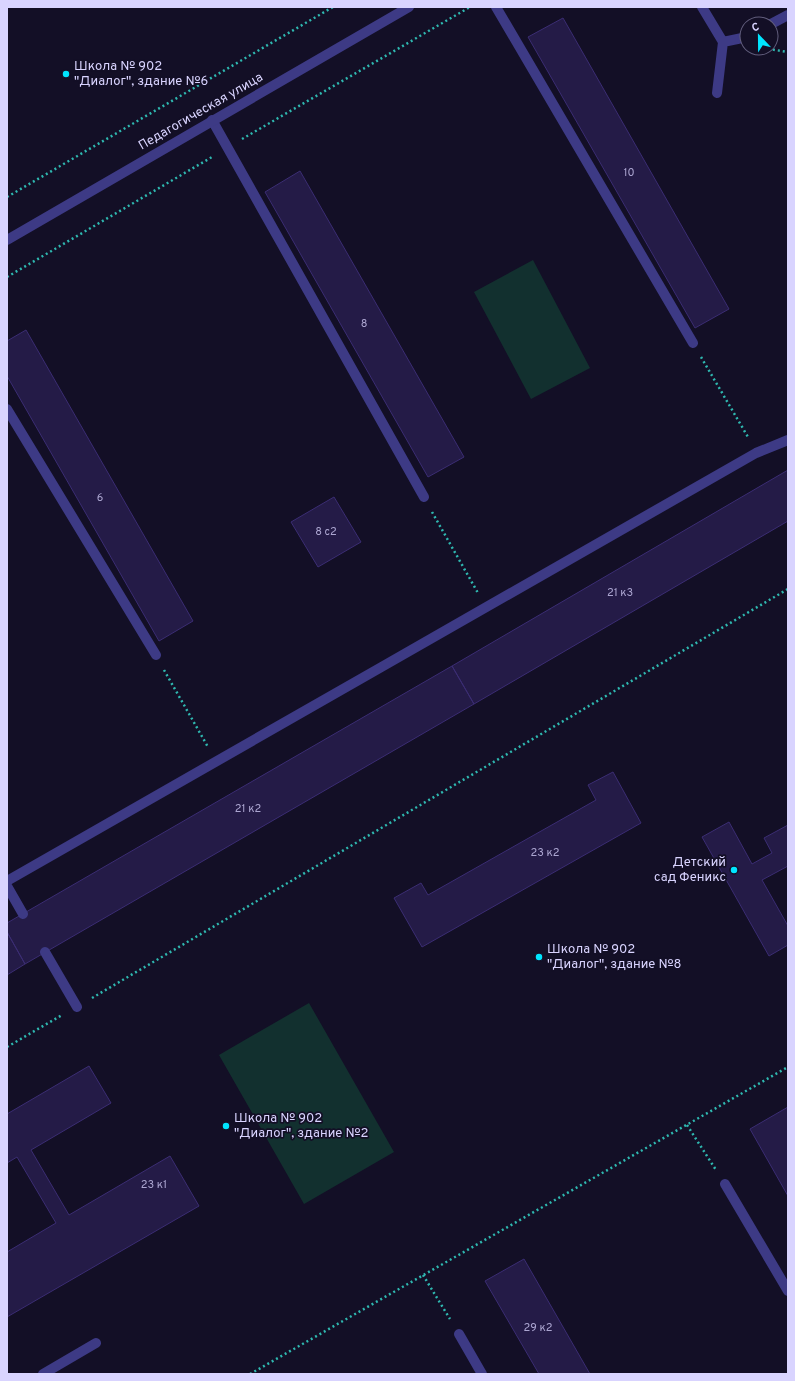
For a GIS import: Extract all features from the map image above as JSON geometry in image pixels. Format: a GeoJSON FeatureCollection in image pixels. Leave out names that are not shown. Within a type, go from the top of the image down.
{"type":"FeatureCollection","features":[{"type":"Feature","properties":{"kind":"street","name":"Педагогическая улица"},"geometry":{"type":"LineString","coordinates":[[7,240],[409,7]]}},
{"type":"Feature","properties":{"kind":"street"},"geometry":{"type":"LineString","coordinates":[[496,7],[693,342]]}},
{"type":"Feature","properties":{"kind":"street"},"geometry":{"type":"LineString","coordinates":[[702,7],[723,42],[717,93]]}},
{"type":"Feature","properties":{"kind":"street"},"geometry":{"type":"LineString","coordinates":[[779,20],[788,15]]}},
{"type":"Feature","properties":{"kind":"street"},"geometry":{"type":"LineString","coordinates":[[723,42],[739,39]]}},
{"type":"Feature","properties":{"kind":"street"},"geometry":{"type":"LineString","coordinates":[[212,120],[424,497]]}},
{"type":"Feature","properties":{"kind":"street"},"geometry":{"type":"LineString","coordinates":[[7,409],[156,655]]}},
{"type":"Feature","properties":{"kind":"street"},"geometry":{"type":"LineString","coordinates":[[7,881],[216,763],[485,606],[756,453],[788,440]]}},
{"type":"Feature","properties":{"kind":"street"},"geometry":{"type":"LineString","coordinates":[[7,886],[23,914]]}},
{"type":"Feature","properties":{"kind":"street"},"geometry":{"type":"LineString","coordinates":[[45,952],[77,1007]]}},
{"type":"Feature","properties":{"kind":"street"},"geometry":{"type":"LineString","coordinates":[[726,1184],[788,1292]]}},
{"type":"Feature","properties":{"kind":"street"},"geometry":{"type":"LineString","coordinates":[[459,1334],[482,1374]]}},
{"type":"Feature","properties":{"kind":"street"},"geometry":{"type":"LineString","coordinates":[[44,1374],[96,1343]]}},
{"type":"Feature","properties":{"kind":"path"},"geometry":{"type":"LineString","coordinates":[[7,197],[333,7]]}},
{"type":"Feature","properties":{"kind":"path"},"geometry":{"type":"LineString","coordinates":[[693,342],[756,453]]}},
{"type":"Feature","properties":{"kind":"path"},"geometry":{"type":"LineString","coordinates":[[424,497],[485,606]]}},
{"type":"Feature","properties":{"kind":"path"},"geometry":{"type":"LineString","coordinates":[[7,1047],[788,589]]}},
{"type":"Feature","properties":{"kind":"path"},"geometry":{"type":"LineString","coordinates":[[156,655],[216,763]]}},
{"type":"Feature","properties":{"kind":"path"},"geometry":{"type":"LineString","coordinates":[[250,1374],[788,1067]]}},
{"type":"Feature","properties":{"kind":"path"},"geometry":{"type":"LineString","coordinates":[[687,1125],[726,1184]]}},
{"type":"Feature","properties":{"kind":"path"},"geometry":{"type":"LineString","coordinates":[[423,1275],[459,1334]]}},
{"type":"Feature","properties":{"kind":"green space"},"geometry":{"type":"Polygon","coordinates":[[[533,260],[590,368],[531,399],[474,292],[533,260]]]}},
{"type":"Feature","properties":{"kind":"green space"},"geometry":{"type":"Polygon","coordinates":[[[309,1003],[394,1152],[304,1204],[219,1055],[309,1003]]]}},
{"type":"Feature","properties":{"kind":"building"},"geometry":{"type":"Polygon","coordinates":[[[563,18],[729,309],[695,328],[528,37],[563,18]]]}},
{"type":"Feature","properties":{"kind":"building"},"geometry":{"type":"Polygon","coordinates":[[[300,171],[464,457],[428,477],[265,192],[300,171]]]}},
{"type":"Feature","properties":{"kind":"building"},"geometry":{"type":"Polygon","coordinates":[[[26,330],[193,621],[159,641],[7,376],[7,341],[26,330]]]}},
{"type":"Feature","properties":{"kind":"building"},"geometry":{"type":"Polygon","coordinates":[[[788,470],[788,521],[474,704],[452,666],[788,470]]]}},
{"type":"Feature","properties":{"kind":"building"},"geometry":{"type":"Polygon","coordinates":[[[334,497],[361,542],[318,567],[291,522],[334,497]]]}},
{"type":"Feature","properties":{"kind":"building"},"geometry":{"type":"Polygon","coordinates":[[[452,666],[474,704],[25,964],[7,932],[7,923],[452,666]]]}},
{"type":"Feature","properties":{"kind":"building"},"geometry":{"type":"Polygon","coordinates":[[[613,772],[641,823],[422,947],[394,898],[421,883],[428,895],[596,800],[588,785],[613,772]]]}},
{"type":"Feature","properties":{"kind":"building"},"geometry":{"type":"Polygon","coordinates":[[[729,822],[752,864],[772,853],[764,838],[788,825],[788,866],[762,880],[788,926],[788,945],[769,956],[702,837],[729,822]]]}},
{"type":"Feature","properties":{"kind":"building"},"geometry":{"type":"Polygon","coordinates":[[[7,932],[25,964],[7,975],[7,932]]]}},
{"type":"Feature","properties":{"kind":"building"},"geometry":{"type":"Polygon","coordinates":[[[89,1066],[111,1103],[31,1150],[69,1215],[170,1156],[199,1206],[7,1317],[7,1252],[56,1223],[17,1157],[7,1163],[7,1114],[89,1066]]]}},
{"type":"Feature","properties":{"kind":"building"},"geometry":{"type":"Polygon","coordinates":[[[788,1107],[788,1196],[750,1129],[788,1107]]]}},
{"type":"Feature","properties":{"kind":"building"},"geometry":{"type":"Polygon","coordinates":[[[524,1259],[590,1374],[539,1374],[485,1281],[524,1259]]]}},
{"type":"Feature","properties":{"kind":"place","name":"Школа № 902 \"Диалог\", здание №6"},"geometry":{"type":"Point","coordinates":[66,74]}},
{"type":"Feature","properties":{"kind":"place","name":"Детский сад Феникс"},"geometry":{"type":"Point","coordinates":[734,870]}},
{"type":"Feature","properties":{"kind":"place","name":"Школа № 902 \"Диалог\", здание №8"},"geometry":{"type":"Point","coordinates":[539,957]}},
{"type":"Feature","properties":{"kind":"place","name":"Школа № 902 \"Диалог\", здание №2"},"geometry":{"type":"Point","coordinates":[226,1126]}}]}
